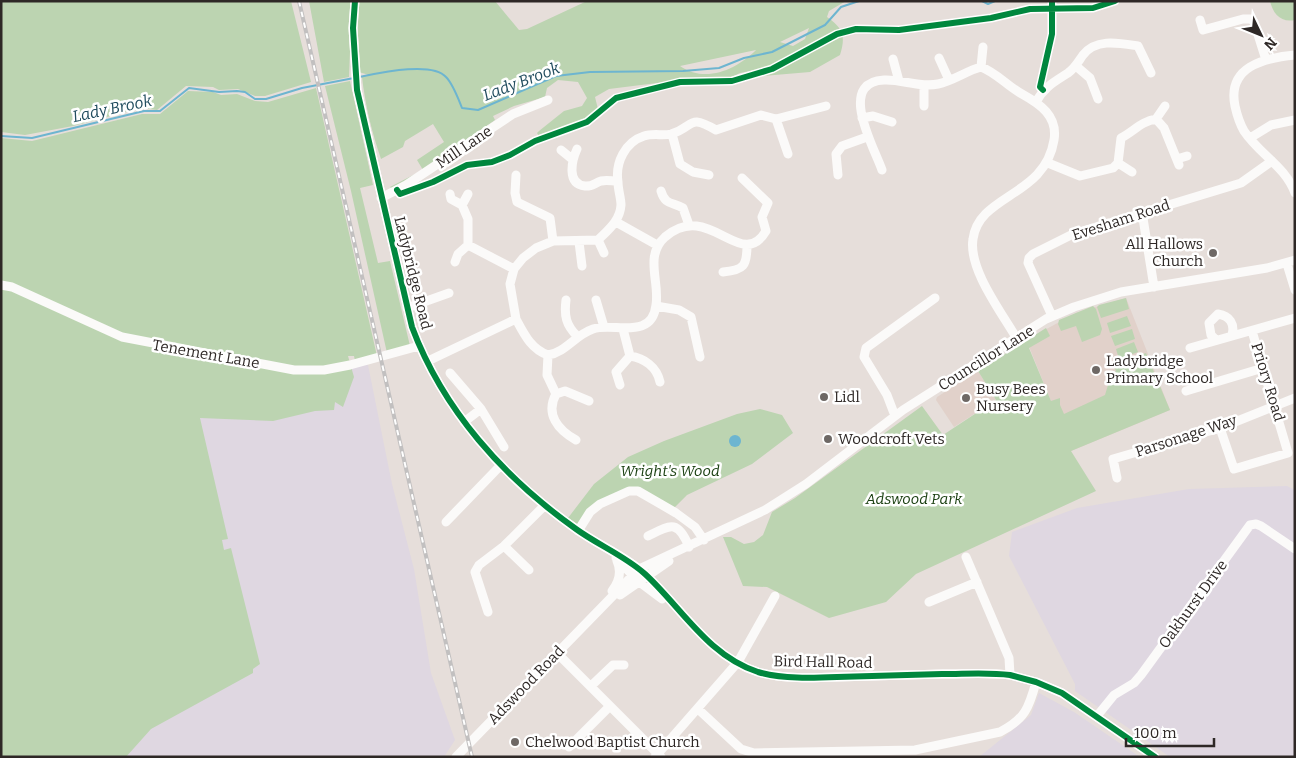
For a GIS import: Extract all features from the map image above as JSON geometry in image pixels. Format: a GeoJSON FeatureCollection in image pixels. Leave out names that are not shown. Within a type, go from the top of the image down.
{"type":"FeatureCollection","features":[{"type":"Feature","properties":{"kind":"street","name":"Ladybridge Road"},"geometry":{"type":"LineString","coordinates":[[356,1],[353,28],[357,90],[407,308],[419,346],[464,422],[500,466],[544,506],[578,531],[612,552],[639,575]]}},
{"type":"Feature","properties":{"kind":"street"},"geometry":{"type":"LineString","coordinates":[[1200,20],[1203,30],[1243,19],[1251,19],[1254,22],[1266,60]]}},
{"type":"Feature","properties":{"kind":"street"},"geometry":{"type":"LineString","coordinates":[[1036,102],[1042,90],[1076,66],[1089,48],[1101,44],[1113,42],[1141,43],[1152,68]]}},
{"type":"Feature","properties":{"kind":"street"},"geometry":{"type":"LineString","coordinates":[[981,67],[983,47]]}},
{"type":"Feature","properties":{"kind":"street"},"geometry":{"type":"LineString","coordinates":[[1295,55],[1266,60],[1242,73],[1233,93],[1241,125],[1250,138],[1285,173],[1295,193]]}},
{"type":"Feature","properties":{"kind":"street"},"geometry":{"type":"LineString","coordinates":[[939,58],[950,80]]}},
{"type":"Feature","properties":{"kind":"street"},"geometry":{"type":"LineString","coordinates":[[893,59],[899,81]]}},
{"type":"Feature","properties":{"kind":"street"},"geometry":{"type":"LineString","coordinates":[[1076,66],[1090,78],[1100,93]]}},
{"type":"Feature","properties":{"kind":"street"},"geometry":{"type":"LineString","coordinates":[[882,170],[873,145],[867,137],[860,101],[867,87],[882,80],[924,85],[939,84],[981,67],[997,74],[1048,113],[1055,132],[1048,163],[1026,186],[981,218],[975,228],[972,241],[972,254],[979,271],[1017,339]]}},
{"type":"Feature","properties":{"kind":"street"},"geometry":{"type":"LineString","coordinates":[[924,85],[924,106]]}},
{"type":"Feature","properties":{"kind":"street","name":"Mill Lane"},"geometry":{"type":"LineString","coordinates":[[381,198],[406,185],[513,114],[548,100]]}},
{"type":"Feature","properties":{"kind":"street"},"geometry":{"type":"LineString","coordinates":[[548,355],[530,343],[516,319],[510,290],[514,270],[529,252],[553,241],[578,242],[598,240],[616,222],[621,206],[617,180],[618,164],[628,146],[644,136],[672,134],[688,123],[696,121],[702,122],[716,130],[761,115],[776,119],[826,106]]}},
{"type":"Feature","properties":{"kind":"street"},"geometry":{"type":"LineString","coordinates":[[1048,163],[1080,176],[1114,168],[1118,163],[1118,136],[1136,130],[1144,121],[1156,118],[1165,106]]}},
{"type":"Feature","properties":{"kind":"street"},"geometry":{"type":"LineString","coordinates":[[862,118],[873,116],[892,122]]}},
{"type":"Feature","properties":{"kind":"street"},"geometry":{"type":"LineString","coordinates":[[1156,118],[1164,128],[1178,162],[1187,156]]}},
{"type":"Feature","properties":{"kind":"street"},"geometry":{"type":"LineString","coordinates":[[776,119],[788,154]]}},
{"type":"Feature","properties":{"kind":"street"},"geometry":{"type":"LineString","coordinates":[[1250,138],[1271,125],[1295,120]]}},
{"type":"Feature","properties":{"kind":"street"},"geometry":{"type":"LineString","coordinates":[[672,134],[680,164],[693,172],[709,175]]}},
{"type":"Feature","properties":{"kind":"street"},"geometry":{"type":"LineString","coordinates":[[838,175],[836,154],[842,146],[867,137]]}},
{"type":"Feature","properties":{"kind":"street"},"geometry":{"type":"LineString","coordinates":[[577,149],[572,159],[571,170],[575,180],[584,186],[601,181],[617,180]]}},
{"type":"Feature","properties":{"kind":"street"},"geometry":{"type":"LineString","coordinates":[[561,150],[572,159]]}},
{"type":"Feature","properties":{"kind":"street","name":"Evesham Road"},"geometry":{"type":"LineString","coordinates":[[1052,316],[1028,263],[1030,256],[1073,234],[1235,186],[1272,162]]}},
{"type":"Feature","properties":{"kind":"street"},"geometry":{"type":"LineString","coordinates":[[1118,163],[1132,172]]}},
{"type":"Feature","properties":{"kind":"street"},"geometry":{"type":"LineString","coordinates":[[516,175],[515,193],[517,202],[550,218],[553,241]]}},
{"type":"Feature","properties":{"kind":"street"},"geometry":{"type":"LineString","coordinates":[[548,355],[565,349],[578,336],[604,327],[623,329],[643,325],[650,320],[656,306],[654,260],[657,245],[679,228],[689,226],[713,229],[736,244],[748,245],[763,237],[766,231],[762,217],[768,203],[742,178]]}},
{"type":"Feature","properties":{"kind":"street"},"geometry":{"type":"LineString","coordinates":[[450,194],[450,200],[462,205],[468,220],[468,245],[458,254],[454,262]]}},
{"type":"Feature","properties":{"kind":"street"},"geometry":{"type":"LineString","coordinates":[[462,205],[468,194]]}},
{"type":"Feature","properties":{"kind":"street"},"geometry":{"type":"LineString","coordinates":[[660,197],[669,204],[683,208],[689,226]]}},
{"type":"Feature","properties":{"kind":"street"},"geometry":{"type":"LineString","coordinates":[[1142,212],[1154,287]]}},
{"type":"Feature","properties":{"kind":"street"},"geometry":{"type":"LineString","coordinates":[[616,222],[657,245]]}},
{"type":"Feature","properties":{"kind":"street"},"geometry":{"type":"LineString","coordinates":[[598,240],[604,253]]}},
{"type":"Feature","properties":{"kind":"street"},"geometry":{"type":"LineString","coordinates":[[578,242],[582,266]]}},
{"type":"Feature","properties":{"kind":"street"},"geometry":{"type":"LineString","coordinates":[[468,245],[514,270]]}},
{"type":"Feature","properties":{"kind":"street"},"geometry":{"type":"LineString","coordinates":[[723,272],[737,271],[744,265],[747,259],[748,245]]}},
{"type":"Feature","properties":{"kind":"street"},"geometry":{"type":"LineString","coordinates":[[1291,262],[1295,290]]}},
{"type":"Feature","properties":{"kind":"street","name":"Councillor Lane"},"geometry":{"type":"LineString","coordinates":[[639,575],[689,547],[765,510],[806,484],[903,410],[1052,316],[1104,297],[1291,262]]}},
{"type":"Feature","properties":{"kind":"street","name":"Tenement Lane"},"geometry":{"type":"LineString","coordinates":[[1,285],[12,287],[122,337],[294,370],[324,370],[350,365],[419,346]]}},
{"type":"Feature","properties":{"kind":"street"},"geometry":{"type":"LineString","coordinates":[[407,308],[449,293]]}},
{"type":"Feature","properties":{"kind":"street"},"geometry":{"type":"LineString","coordinates":[[895,416],[887,394],[864,357],[866,348],[935,298]]}},
{"type":"Feature","properties":{"kind":"street"},"geometry":{"type":"LineString","coordinates":[[566,300],[564,314],[567,322],[578,336]]}},
{"type":"Feature","properties":{"kind":"street"},"geometry":{"type":"LineString","coordinates":[[596,300],[604,327]]}},
{"type":"Feature","properties":{"kind":"street"},"geometry":{"type":"LineString","coordinates":[[656,306],[679,310],[690,317],[700,357]]}},
{"type":"Feature","properties":{"kind":"street"},"geometry":{"type":"LineString","coordinates":[[1216,340],[1211,335],[1209,323],[1218,314],[1226,315],[1231,320],[1234,329],[1232,335]]}},
{"type":"Feature","properties":{"kind":"street"},"geometry":{"type":"LineString","coordinates":[[1190,348],[1295,318]]}},
{"type":"Feature","properties":{"kind":"street"},"geometry":{"type":"LineString","coordinates":[[428,361],[516,319]]}},
{"type":"Feature","properties":{"kind":"street"},"geometry":{"type":"LineString","coordinates":[[623,329],[630,356]]}},
{"type":"Feature","properties":{"kind":"street","name":"Priory Road"},"geometry":{"type":"LineString","coordinates":[[1220,428],[1234,469],[1288,453],[1252,331]]}},
{"type":"Feature","properties":{"kind":"street"},"geometry":{"type":"LineString","coordinates":[[548,355],[547,375],[556,394]]}},
{"type":"Feature","properties":{"kind":"street"},"geometry":{"type":"LineString","coordinates":[[630,356],[639,357],[655,369],[660,382]]}},
{"type":"Feature","properties":{"kind":"street"},"geometry":{"type":"LineString","coordinates":[[620,385],[616,372],[630,356]]}},
{"type":"Feature","properties":{"kind":"street"},"geometry":{"type":"LineString","coordinates":[[1186,391],[1263,368]]}},
{"type":"Feature","properties":{"kind":"street"},"geometry":{"type":"LineString","coordinates":[[450,373],[480,409],[504,447]]}},
{"type":"Feature","properties":{"kind":"street"},"geometry":{"type":"LineString","coordinates":[[576,440],[564,434],[553,418],[552,402],[556,394],[565,391],[589,401]]}},
{"type":"Feature","properties":{"kind":"street"},"geometry":{"type":"LineString","coordinates":[[887,394],[903,410]]}},
{"type":"Feature","properties":{"kind":"street","name":"Parsonage Way"},"geometry":{"type":"LineString","coordinates":[[1117,478],[1114,459],[1220,428],[1275,404],[1295,398]]}},
{"type":"Feature","properties":{"kind":"street"},"geometry":{"type":"LineString","coordinates":[[464,422],[480,409]]}},
{"type":"Feature","properties":{"kind":"street"},"geometry":{"type":"LineString","coordinates":[[446,522],[500,466]]}},
{"type":"Feature","properties":{"kind":"street"},"geometry":{"type":"LineString","coordinates":[[578,531],[590,512],[600,504],[629,491],[638,491],[676,513],[708,538]]}},
{"type":"Feature","properties":{"kind":"street"},"geometry":{"type":"LineString","coordinates":[[488,612],[475,572],[479,565],[504,546],[544,506]]}},
{"type":"Feature","properties":{"kind":"street","name":"Oakhurst Drive"},"geometry":{"type":"LineString","coordinates":[[1096,716],[1114,695],[1134,683],[1141,675],[1250,525],[1256,524],[1260,526],[1295,549]]}},
{"type":"Feature","properties":{"kind":"street"},"geometry":{"type":"LineString","coordinates":[[648,536],[669,526],[674,526],[684,535],[689,547]]}},
{"type":"Feature","properties":{"kind":"street","name":"Councillor Lane"},"geometry":{"type":"LineString","coordinates":[[639,575],[708,538]]}},
{"type":"Feature","properties":{"kind":"street"},"geometry":{"type":"LineString","coordinates":[[504,546],[529,570]]}},
{"type":"Feature","properties":{"kind":"street","name":"Adswood Road"},"geometry":{"type":"LineString","coordinates":[[456,757],[557,653],[616,586],[620,578],[619,564],[612,552]]}},
{"type":"Feature","properties":{"kind":"street"},"geometry":{"type":"LineString","coordinates":[[966,557],[1010,658],[1010,674]]}},
{"type":"Feature","properties":{"kind":"street","name":"Adswood Road"},"geometry":{"type":"LineString","coordinates":[[595,612],[639,575]]}},
{"type":"Feature","properties":{"kind":"street","name":"Bird Hall Road"},"geometry":{"type":"LineString","coordinates":[[639,575],[720,652],[757,672],[779,676],[1010,674],[1062,693],[1155,757]]}},
{"type":"Feature","properties":{"kind":"street"},"geometry":{"type":"LineString","coordinates":[[929,602],[977,582]]}},
{"type":"Feature","properties":{"kind":"street"},"geometry":{"type":"LineString","coordinates":[[557,653],[658,756],[738,662],[775,596]]}},
{"type":"Feature","properties":{"kind":"street"},"geometry":{"type":"LineString","coordinates":[[591,686],[613,665],[624,665]]}},
{"type":"Feature","properties":{"kind":"street"},"geometry":{"type":"LineString","coordinates":[[698,709],[741,749],[754,753],[914,754],[1000,732],[1007,728],[1027,710],[1036,682]]}},
{"type":"Feature","properties":{"kind":"street"},"geometry":{"type":"LineString","coordinates":[[569,747],[610,706]]}},
{"type":"Feature","properties":{"kind":"shaded area","name":"Ladybridge Primary School"},"geometry":{"type":"Polygon","coordinates":[[[1126,298],[1170,410],[1071,451],[1028,344],[1028,339],[1076,313],[1126,298]]]}},
{"type":"Feature","properties":{"kind":"shaded area"},"geometry":{"type":"Polygon","coordinates":[[[1,303],[368,365],[392,484],[414,569],[431,673],[455,740],[444,757],[1,757],[1,303]]]}},
{"type":"Feature","properties":{"kind":"shaded area","name":"Busy Bees Nursery"},"geometry":{"type":"Polygon","coordinates":[[[978,371],[996,400],[954,427],[936,400],[937,397],[978,371]]]}},
{"type":"Feature","properties":{"kind":"shaded area"},"geometry":{"type":"Polygon","coordinates":[[[1287,486],[1295,490],[1295,757],[1170,757],[1075,691],[1075,684],[1009,556],[1012,532],[1077,508],[1189,489],[1287,486]]]}},
{"type":"Feature","properties":{"kind":"shaded area"},"geometry":{"type":"Polygon","coordinates":[[[1039,693],[1074,712],[1140,757],[979,757],[1031,715],[1039,693]]]}},
{"type":"Feature","properties":{"kind":"green space"},"geometry":{"type":"Polygon","coordinates":[[[1,1],[291,1],[311,82],[265,96],[255,96],[238,89],[219,90],[213,87],[186,86],[157,110],[141,108],[73,126],[25,135],[1,132],[1,1]]]}},
{"type":"Feature","properties":{"kind":"green space"},"geometry":{"type":"Polygon","coordinates":[[[309,1],[352,1],[349,77],[324,82],[309,1]]]}},
{"type":"Feature","properties":{"kind":"green space"},"geometry":{"type":"Polygon","coordinates":[[[355,1],[495,1],[519,30],[527,29],[587,1],[846,1],[829,11],[827,17],[837,25],[842,33],[843,43],[840,55],[810,72],[763,76],[755,70],[740,73],[721,82],[691,79],[609,89],[595,97],[598,109],[594,115],[583,122],[540,138],[537,133],[539,131],[564,111],[582,106],[587,98],[578,82],[558,80],[547,88],[545,97],[514,106],[493,116],[495,120],[417,175],[393,189],[390,187],[423,170],[417,160],[444,142],[433,124],[405,141],[403,147],[381,159],[369,118],[363,87],[362,77],[369,75],[355,71],[355,1]],[[809,28],[780,42],[793,46],[805,39],[809,28]],[[756,50],[680,66],[700,74],[721,72],[740,63],[756,50]]]}},
{"type":"Feature","properties":{"kind":"green space"},"geometry":{"type":"Polygon","coordinates":[[[1270,1],[1295,1],[1295,20],[1290,21],[1278,16],[1273,10],[1270,1]]]}},
{"type":"Feature","properties":{"kind":"green space"},"geometry":{"type":"Polygon","coordinates":[[[350,81],[373,185],[360,188],[378,263],[390,261],[410,346],[387,353],[351,191],[325,86],[350,81]]]}},
{"type":"Feature","properties":{"kind":"green space"},"geometry":{"type":"Polygon","coordinates":[[[316,88],[377,356],[355,361],[354,356],[348,356],[354,377],[343,407],[335,402],[334,410],[315,411],[273,421],[200,418],[228,539],[222,540],[224,550],[231,548],[260,664],[253,669],[253,673],[151,729],[126,757],[1,757],[1,138],[32,141],[142,114],[160,114],[188,91],[213,92],[221,95],[237,94],[255,101],[268,102],[316,88]]]}},
{"type":"Feature","properties":{"kind":"green space"},"geometry":{"type":"Polygon","coordinates":[[[1126,298],[1129,309],[1101,318],[1097,307],[1099,305],[1126,298]]]}},
{"type":"Feature","properties":{"kind":"green space"},"geometry":{"type":"Polygon","coordinates":[[[1093,306],[1096,309],[1102,329],[1100,335],[1082,342],[1076,326],[1061,331],[1058,324],[1059,320],[1093,306]]]}},
{"type":"Feature","properties":{"kind":"green space"},"geometry":{"type":"Polygon","coordinates":[[[1127,316],[1131,326],[1110,333],[1107,323],[1127,316]]]}},
{"type":"Feature","properties":{"kind":"green space","name":"Adswood Park"},"geometry":{"type":"Polygon","coordinates":[[[1046,328],[1050,336],[1029,348],[1051,401],[1060,398],[1060,405],[1064,414],[1105,395],[1108,385],[1107,378],[1116,371],[1113,365],[1146,353],[1170,410],[1071,451],[1096,491],[916,574],[886,602],[829,618],[767,587],[743,586],[723,537],[731,537],[744,544],[754,542],[763,535],[772,512],[795,498],[922,406],[943,435],[996,400],[978,371],[1046,328]]]}},
{"type":"Feature","properties":{"kind":"green space"},"geometry":{"type":"Polygon","coordinates":[[[1132,329],[1135,339],[1115,346],[1111,336],[1132,329]]]}},
{"type":"Feature","properties":{"kind":"green space"},"geometry":{"type":"Polygon","coordinates":[[[1134,342],[1138,352],[1119,359],[1116,349],[1134,342]]]}},
{"type":"Feature","properties":{"kind":"green space","name":"Wright's Wood"},"geometry":{"type":"Polygon","coordinates":[[[760,409],[782,415],[793,433],[752,464],[687,495],[674,508],[627,489],[578,525],[568,518],[594,484],[628,457],[664,441],[737,414],[760,409]]]}},
{"type":"Feature","properties":{"kind":"water"},"geometry":{"type":"Polygon","coordinates":[[[733,435],[737,435],[741,441],[737,447],[733,447],[729,443],[729,439],[733,435]]]}},
{"type":"Feature","properties":{"kind":"waterway","name":"Lady Brook"},"geometry":{"type":"LineString","coordinates":[[359,77],[418,69],[439,72],[451,83],[462,108],[478,110],[556,76],[590,72],[683,71],[719,68],[744,58],[772,52],[825,25],[841,7],[859,1]]}},
{"type":"Feature","properties":{"kind":"waterway","name":"Lady Brook"},"geometry":{"type":"LineString","coordinates":[[910,1],[931,1]]}},
{"type":"Feature","properties":{"kind":"waterway","name":"Lady Brook"},"geometry":{"type":"LineString","coordinates":[[982,1],[988,4],[995,1]]}},
{"type":"Feature","properties":{"kind":"waterway","name":"Lady Brook"},"geometry":{"type":"LineString","coordinates":[[1,136],[32,138],[144,111],[160,111],[189,88],[219,92],[245,92],[255,99],[266,99],[302,88],[354,78]]}},
{"type":"Feature","properties":{"kind":"railway"},"geometry":{"type":"LineString","coordinates":[[299,1],[472,757]]}},
{"type":"Feature","properties":{"kind":"cycle path"},"geometry":{"type":"LineString","coordinates":[[355,1],[353,28],[357,90],[412,327],[425,357],[459,414],[479,440],[524,488],[576,529],[645,574],[710,643],[740,665],[758,672],[797,678],[976,673],[1010,675],[1036,682],[1062,693],[1155,757]]}},
{"type":"Feature","properties":{"kind":"cycle path"},"geometry":{"type":"LineString","coordinates":[[1043,90],[1040,87],[1052,34],[1052,1]]}},
{"type":"Feature","properties":{"kind":"cycle path"},"geometry":{"type":"LineString","coordinates":[[397,190],[400,194],[433,182],[467,165],[492,162],[510,155],[535,141],[587,122],[616,98],[680,82],[732,81],[772,69],[837,34],[856,29],[899,30],[991,18],[1030,9],[1093,8],[1115,1]]}},
{"type":"Feature","properties":{"kind":"place","name":"All Hallows Church"},"geometry":{"type":"Point","coordinates":[1213,253]}},
{"type":"Feature","properties":{"kind":"place","name":"Ladybridge Primary School"},"geometry":{"type":"Point","coordinates":[1096,370]}},
{"type":"Feature","properties":{"kind":"place","name":"Lidl"},"geometry":{"type":"Point","coordinates":[824,397]}},
{"type":"Feature","properties":{"kind":"place","name":"Busy Bees Nursery"},"geometry":{"type":"Point","coordinates":[966,398]}},
{"type":"Feature","properties":{"kind":"place","name":"Woodcroft Vets"},"geometry":{"type":"Point","coordinates":[828,439]}},
{"type":"Feature","properties":{"kind":"place","name":"Chelwood Baptist Church"},"geometry":{"type":"Point","coordinates":[515,742]}}]}
